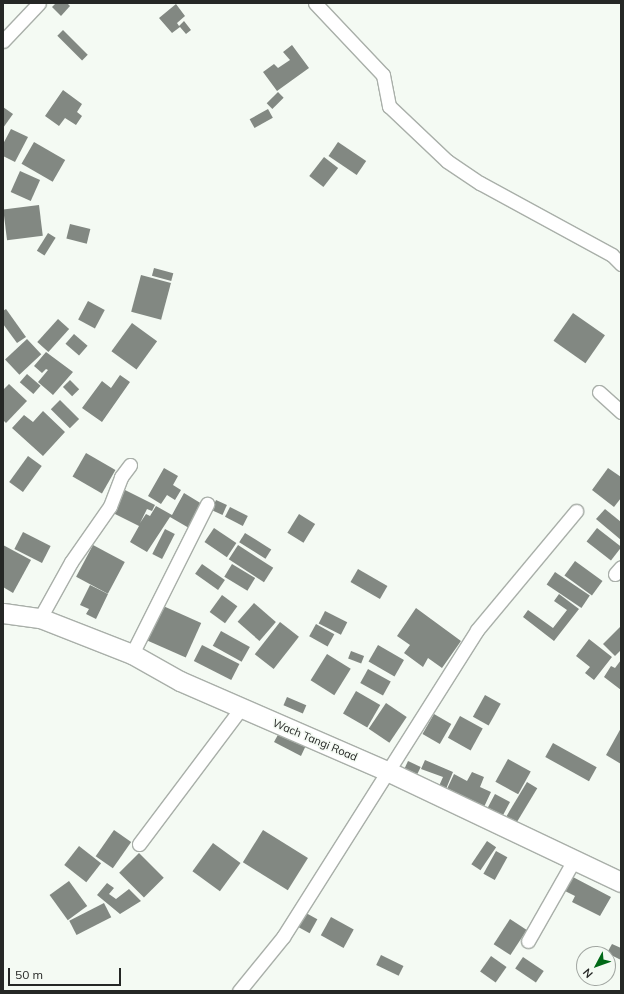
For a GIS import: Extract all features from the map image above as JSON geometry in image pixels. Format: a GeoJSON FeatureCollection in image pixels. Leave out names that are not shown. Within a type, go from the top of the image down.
{"type":"FeatureCollection","features":[{"type":"Feature","properties":{"kind":"main road","name":"Wach Tangi Road"},"geometry":{"type":"LineString","coordinates":[[3,613],[40,618],[132,654],[180,681],[387,771],[621,882]]}},
{"type":"Feature","properties":{"kind":"street"},"geometry":{"type":"LineString","coordinates":[[3,40],[40,3]]}},
{"type":"Feature","properties":{"kind":"street"},"geometry":{"type":"LineString","coordinates":[[316,3],[383,75],[389,106],[447,161],[480,183],[612,255],[621,264]]}},
{"type":"Feature","properties":{"kind":"street"},"geometry":{"type":"LineString","coordinates":[[599,392],[621,412]]}},
{"type":"Feature","properties":{"kind":"street"},"geometry":{"type":"LineString","coordinates":[[40,618],[71,562],[110,506],[121,477],[130,465]]}},
{"type":"Feature","properties":{"kind":"street"},"geometry":{"type":"LineString","coordinates":[[132,654],[207,504]]}},
{"type":"Feature","properties":{"kind":"street"},"geometry":{"type":"LineString","coordinates":[[238,991],[283,937],[477,630],[576,511]]}},
{"type":"Feature","properties":{"kind":"street"},"geometry":{"type":"LineString","coordinates":[[139,844],[241,708]]}},
{"type":"Feature","properties":{"kind":"street"},"geometry":{"type":"LineString","coordinates":[[528,941],[574,860]]}},
{"type":"Feature","properties":{"kind":"building"},"geometry":{"type":"Polygon","coordinates":[[[56,3],[67,3],[70,6],[61,16],[52,7],[56,3]]]}},
{"type":"Feature","properties":{"kind":"building"},"geometry":{"type":"Polygon","coordinates":[[[176,4],[185,16],[177,23],[179,26],[184,21],[191,30],[186,34],[180,27],[172,33],[159,18],[176,4]]]}},
{"type":"Feature","properties":{"kind":"building"},"geometry":{"type":"Polygon","coordinates":[[[63,30],[88,55],[82,60],[57,36],[63,30]]]}},
{"type":"Feature","properties":{"kind":"building"},"geometry":{"type":"Polygon","coordinates":[[[292,45],[309,68],[277,91],[263,72],[274,64],[278,68],[290,60],[283,52],[292,45]]]}},
{"type":"Feature","properties":{"kind":"building"},"geometry":{"type":"Polygon","coordinates":[[[63,90],[82,104],[77,112],[82,116],[76,125],[65,118],[59,126],[45,116],[63,90]]]}},
{"type":"Feature","properties":{"kind":"building"},"geometry":{"type":"Polygon","coordinates":[[[278,92],[284,98],[272,109],[267,103],[278,92]]]}},
{"type":"Feature","properties":{"kind":"building"},"geometry":{"type":"Polygon","coordinates":[[[3,107],[13,114],[3,128],[3,107]]]}},
{"type":"Feature","properties":{"kind":"building"},"geometry":{"type":"Polygon","coordinates":[[[268,109],[273,118],[254,128],[250,119],[268,109]]]}},
{"type":"Feature","properties":{"kind":"building"},"geometry":{"type":"Polygon","coordinates":[[[11,129],[28,137],[15,162],[3,156],[3,144],[11,129]]]}},
{"type":"Feature","properties":{"kind":"building"},"geometry":{"type":"Polygon","coordinates":[[[34,142],[65,160],[53,182],[22,164],[34,142]]]}},
{"type":"Feature","properties":{"kind":"building"},"geometry":{"type":"Polygon","coordinates":[[[338,142],[366,161],[357,175],[328,156],[338,142]]]}},
{"type":"Feature","properties":{"kind":"building"},"geometry":{"type":"Polygon","coordinates":[[[324,157],[338,168],[323,187],[309,176],[324,157]]]}},
{"type":"Feature","properties":{"kind":"building"},"geometry":{"type":"Polygon","coordinates":[[[20,171],[40,180],[31,201],[11,192],[20,171]]]}},
{"type":"Feature","properties":{"kind":"building"},"geometry":{"type":"Polygon","coordinates":[[[39,205],[43,236],[7,240],[3,209],[39,205]]]}},
{"type":"Feature","properties":{"kind":"building"},"geometry":{"type":"Polygon","coordinates":[[[70,224],[90,229],[87,244],[66,239],[70,224]]]}},
{"type":"Feature","properties":{"kind":"building"},"geometry":{"type":"Polygon","coordinates":[[[48,233],[56,238],[45,256],[37,251],[48,233]]]}},
{"type":"Feature","properties":{"kind":"building"},"geometry":{"type":"Polygon","coordinates":[[[154,268],[173,273],[171,281],[152,276],[154,268]]]}},
{"type":"Feature","properties":{"kind":"building"},"geometry":{"type":"Polygon","coordinates":[[[141,275],[171,283],[161,320],[131,312],[141,275]]]}},
{"type":"Feature","properties":{"kind":"building"},"geometry":{"type":"Polygon","coordinates":[[[88,301],[105,310],[95,328],[78,320],[88,301]]]}},
{"type":"Feature","properties":{"kind":"building"},"geometry":{"type":"Polygon","coordinates":[[[6,309],[26,337],[17,343],[3,324],[3,311],[6,309]]]}},
{"type":"Feature","properties":{"kind":"building"},"geometry":{"type":"Polygon","coordinates":[[[573,313],[605,335],[585,363],[553,341],[573,313]]]}},
{"type":"Feature","properties":{"kind":"building"},"geometry":{"type":"Polygon","coordinates":[[[58,319],[69,329],[48,352],[37,342],[58,319]]]}},
{"type":"Feature","properties":{"kind":"building"},"geometry":{"type":"Polygon","coordinates":[[[132,323],[157,341],[137,370],[111,351],[132,323]]]}},
{"type":"Feature","properties":{"kind":"building"},"geometry":{"type":"Polygon","coordinates":[[[74,334],[88,346],[79,356],[65,344],[74,334]]]}},
{"type":"Feature","properties":{"kind":"building"},"geometry":{"type":"Polygon","coordinates":[[[27,339],[41,354],[19,375],[5,359],[27,339]]]}},
{"type":"Feature","properties":{"kind":"building"},"geometry":{"type":"Polygon","coordinates":[[[46,352],[73,372],[53,395],[38,382],[48,370],[46,369],[42,373],[34,366],[46,352]]]}},
{"type":"Feature","properties":{"kind":"building"},"geometry":{"type":"Polygon","coordinates":[[[27,374],[41,386],[33,394],[20,382],[27,374]]]}},
{"type":"Feature","properties":{"kind":"building"},"geometry":{"type":"Polygon","coordinates":[[[120,375],[130,382],[102,422],[82,408],[102,381],[111,388],[120,375]]]}},
{"type":"Feature","properties":{"kind":"building"},"geometry":{"type":"Polygon","coordinates":[[[70,380],[79,389],[72,396],[63,387],[70,380]]]}},
{"type":"Feature","properties":{"kind":"building"},"geometry":{"type":"Polygon","coordinates":[[[9,384],[27,401],[6,423],[3,420],[3,390],[9,384]]]}},
{"type":"Feature","properties":{"kind":"building"},"geometry":{"type":"Polygon","coordinates":[[[60,400],[79,419],[70,428],[51,409],[60,400]]]}},
{"type":"Feature","properties":{"kind":"building"},"geometry":{"type":"Polygon","coordinates":[[[43,411],[65,432],[43,456],[12,428],[24,415],[33,422],[43,411]]]}},
{"type":"Feature","properties":{"kind":"building"},"geometry":{"type":"Polygon","coordinates":[[[86,453],[115,470],[102,493],[72,476],[86,453]]]}},
{"type":"Feature","properties":{"kind":"building"},"geometry":{"type":"Polygon","coordinates":[[[28,456],[42,466],[23,492],[9,482],[28,456]]]}},
{"type":"Feature","properties":{"kind":"building"},"geometry":{"type":"Polygon","coordinates":[[[164,468],[178,476],[173,485],[181,490],[175,500],[167,495],[161,504],[148,496],[164,468]]]}},
{"type":"Feature","properties":{"kind":"building"},"geometry":{"type":"Polygon","coordinates":[[[608,468],[621,477],[621,498],[614,507],[592,490],[608,468]]]}},
{"type":"Feature","properties":{"kind":"building"},"geometry":{"type":"Polygon","coordinates":[[[123,489],[155,505],[152,511],[147,509],[140,523],[146,514],[150,516],[156,506],[172,515],[184,493],[202,504],[189,528],[170,517],[147,552],[130,542],[139,526],[111,512],[123,489]]]}},
{"type":"Feature","properties":{"kind":"building"},"geometry":{"type":"Polygon","coordinates":[[[216,500],[227,505],[222,515],[212,510],[216,500]]]}},
{"type":"Feature","properties":{"kind":"building"},"geometry":{"type":"Polygon","coordinates":[[[230,507],[248,516],[243,526],[225,517],[230,507]]]}},
{"type":"Feature","properties":{"kind":"building"},"geometry":{"type":"Polygon","coordinates":[[[605,509],[621,522],[621,540],[596,519],[605,509]]]}},
{"type":"Feature","properties":{"kind":"building"},"geometry":{"type":"Polygon","coordinates":[[[299,514],[315,524],[303,543],[287,533],[299,514]]]}},
{"type":"Feature","properties":{"kind":"building"},"geometry":{"type":"Polygon","coordinates":[[[214,528],[236,543],[227,557],[204,542],[214,528]]]}},
{"type":"Feature","properties":{"kind":"building"},"geometry":{"type":"Polygon","coordinates":[[[597,528],[621,547],[611,560],[587,541],[597,528]]]}},
{"type":"Feature","properties":{"kind":"building"},"geometry":{"type":"Polygon","coordinates":[[[165,529],[175,534],[162,559],[152,554],[165,529]]]}},
{"type":"Feature","properties":{"kind":"building"},"geometry":{"type":"Polygon","coordinates":[[[23,532],[51,546],[42,563],[14,549],[23,532]]]}},
{"type":"Feature","properties":{"kind":"building"},"geometry":{"type":"Polygon","coordinates":[[[245,533],[271,549],[265,559],[239,542],[245,533]]]}},
{"type":"Feature","properties":{"kind":"building"},"geometry":{"type":"Polygon","coordinates":[[[3,545],[31,560],[13,593],[3,587],[3,545]]]}},
{"type":"Feature","properties":{"kind":"building"},"geometry":{"type":"Polygon","coordinates":[[[93,545],[125,562],[108,594],[76,577],[93,545]]]}},
{"type":"Feature","properties":{"kind":"building"},"geometry":{"type":"Polygon","coordinates":[[[238,545],[273,568],[264,582],[229,559],[238,545]]]}},
{"type":"Feature","properties":{"kind":"building"},"geometry":{"type":"Polygon","coordinates":[[[575,561],[603,581],[592,596],[564,576],[575,561]]]}},
{"type":"Feature","properties":{"kind":"building"},"geometry":{"type":"Polygon","coordinates":[[[202,564],[225,580],[218,590],[195,574],[202,564]]]}},
{"type":"Feature","properties":{"kind":"building"},"geometry":{"type":"Polygon","coordinates":[[[232,564],[255,578],[247,591],[224,577],[232,564]]]}},
{"type":"Feature","properties":{"kind":"building"},"geometry":{"type":"Polygon","coordinates":[[[358,569],[387,586],[380,599],[350,582],[358,569]]]}},
{"type":"Feature","properties":{"kind":"building"},"geometry":{"type":"Polygon","coordinates":[[[555,572],[590,595],[581,608],[547,584],[555,572]]]}},
{"type":"Feature","properties":{"kind":"building"},"geometry":{"type":"Polygon","coordinates":[[[90,585],[108,594],[96,619],[86,614],[89,609],[80,605],[90,585]]]}},
{"type":"Feature","properties":{"kind":"building"},"geometry":{"type":"Polygon","coordinates":[[[559,594],[579,609],[554,641],[523,617],[528,610],[553,628],[567,610],[554,601],[559,594]]]}},
{"type":"Feature","properties":{"kind":"building"},"geometry":{"type":"Polygon","coordinates":[[[222,595],[237,606],[225,623],[210,612],[222,595]]]}},
{"type":"Feature","properties":{"kind":"building"},"geometry":{"type":"Polygon","coordinates":[[[254,603],[276,622],[259,641],[238,622],[254,603]]]}},
{"type":"Feature","properties":{"kind":"building"},"geometry":{"type":"Polygon","coordinates":[[[161,605],[201,623],[186,658],[146,640],[161,605]]]}},
{"type":"Feature","properties":{"kind":"building"},"geometry":{"type":"Polygon","coordinates":[[[416,608],[461,641],[442,668],[428,658],[423,667],[404,653],[410,645],[397,636],[416,608]]]}},
{"type":"Feature","properties":{"kind":"building"},"geometry":{"type":"Polygon","coordinates":[[[325,611],[347,622],[341,635],[319,623],[325,611]]]}},
{"type":"Feature","properties":{"kind":"building"},"geometry":{"type":"Polygon","coordinates":[[[280,622],[299,637],[274,669],[255,654],[280,622]]]}},
{"type":"Feature","properties":{"kind":"building"},"geometry":{"type":"Polygon","coordinates":[[[316,624],[334,634],[328,646],[309,636],[316,624]]]}},
{"type":"Feature","properties":{"kind":"building"},"geometry":{"type":"Polygon","coordinates":[[[621,626],[621,650],[615,656],[603,644],[621,626]]]}},
{"type":"Feature","properties":{"kind":"building"},"geometry":{"type":"Polygon","coordinates":[[[221,631],[250,647],[242,662],[213,646],[221,631]]]}},
{"type":"Feature","properties":{"kind":"building"},"geometry":{"type":"Polygon","coordinates":[[[589,639],[612,657],[594,680],[585,673],[590,667],[576,656],[589,639]]]}},
{"type":"Feature","properties":{"kind":"building"},"geometry":{"type":"Polygon","coordinates":[[[202,645],[239,664],[231,680],[194,661],[202,645]]]}},
{"type":"Feature","properties":{"kind":"building"},"geometry":{"type":"Polygon","coordinates":[[[378,645],[404,660],[394,676],[368,661],[378,645]]]}},
{"type":"Feature","properties":{"kind":"building"},"geometry":{"type":"Polygon","coordinates":[[[351,651],[364,656],[361,663],[348,658],[351,651]]]}},
{"type":"Feature","properties":{"kind":"building"},"geometry":{"type":"Polygon","coordinates":[[[327,654],[351,669],[334,695],[311,680],[327,654]]]}},
{"type":"Feature","properties":{"kind":"building"},"geometry":{"type":"Polygon","coordinates":[[[621,660],[621,690],[604,677],[611,666],[615,668],[621,660]]]}},
{"type":"Feature","properties":{"kind":"building"},"geometry":{"type":"Polygon","coordinates":[[[368,669],[391,682],[383,696],[360,683],[368,669]]]}},
{"type":"Feature","properties":{"kind":"building"},"geometry":{"type":"Polygon","coordinates":[[[356,691],[380,705],[367,728],[343,714],[356,691]]]}},
{"type":"Feature","properties":{"kind":"building"},"geometry":{"type":"Polygon","coordinates":[[[485,695],[501,704],[489,726],[473,717],[485,695]]]}},
{"type":"Feature","properties":{"kind":"building"},"geometry":{"type":"Polygon","coordinates":[[[287,697],[306,705],[303,713],[283,705],[287,697]]]}},
{"type":"Feature","properties":{"kind":"building"},"geometry":{"type":"Polygon","coordinates":[[[386,703],[407,717],[389,743],[369,729],[386,703]]]}},
{"type":"Feature","properties":{"kind":"building"},"geometry":{"type":"Polygon","coordinates":[[[434,714],[451,724],[440,744],[422,734],[434,714]]]}},
{"type":"Feature","properties":{"kind":"building"},"geometry":{"type":"Polygon","coordinates":[[[460,716],[483,729],[471,750],[448,738],[460,716]]]}},
{"type":"Feature","properties":{"kind":"building"},"geometry":{"type":"Polygon","coordinates":[[[621,728],[621,764],[606,755],[621,728]]]}},
{"type":"Feature","properties":{"kind":"building"},"geometry":{"type":"Polygon","coordinates":[[[280,731],[308,741],[301,756],[274,742],[280,731]]]}},
{"type":"Feature","properties":{"kind":"building"},"geometry":{"type":"Polygon","coordinates":[[[553,743],[597,767],[589,781],[545,757],[553,743]]]}},
{"type":"Feature","properties":{"kind":"building"},"geometry":{"type":"Polygon","coordinates":[[[508,759],[531,772],[518,794],[495,782],[508,759]]]}},
{"type":"Feature","properties":{"kind":"building"},"geometry":{"type":"Polygon","coordinates":[[[425,760],[453,772],[446,789],[439,786],[443,777],[421,769],[425,760]]]}},
{"type":"Feature","properties":{"kind":"building"},"geometry":{"type":"Polygon","coordinates":[[[408,761],[421,767],[417,775],[404,769],[408,761]]]}},
{"type":"Feature","properties":{"kind":"building"},"geometry":{"type":"Polygon","coordinates":[[[472,772],[484,777],[480,787],[491,792],[484,807],[447,789],[454,774],[467,781],[472,772]]]}},
{"type":"Feature","properties":{"kind":"building"},"geometry":{"type":"Polygon","coordinates":[[[527,782],[537,788],[516,823],[506,817],[527,782]]]}},
{"type":"Feature","properties":{"kind":"building"},"geometry":{"type":"Polygon","coordinates":[[[495,794],[510,802],[502,817],[487,809],[495,794]]]}},
{"type":"Feature","properties":{"kind":"building"},"geometry":{"type":"Polygon","coordinates":[[[114,830],[131,842],[113,868],[96,856],[114,830]]]}},
{"type":"Feature","properties":{"kind":"building"},"geometry":{"type":"Polygon","coordinates":[[[263,830],[308,858],[288,890],[243,862],[263,830]]]}},
{"type":"Feature","properties":{"kind":"building"},"geometry":{"type":"Polygon","coordinates":[[[487,841],[496,847],[480,870],[471,864],[487,841]]]}},
{"type":"Feature","properties":{"kind":"building"},"geometry":{"type":"Polygon","coordinates":[[[213,843],[241,863],[220,891],[192,871],[213,843]]]}},
{"type":"Feature","properties":{"kind":"building"},"geometry":{"type":"Polygon","coordinates":[[[79,846],[101,863],[86,882],[64,865],[79,846]]]}},
{"type":"Feature","properties":{"kind":"building"},"geometry":{"type":"Polygon","coordinates":[[[496,851],[507,857],[495,880],[483,874],[496,851]]]}},
{"type":"Feature","properties":{"kind":"building"},"geometry":{"type":"Polygon","coordinates":[[[139,853],[164,878],[144,898],[119,873],[139,853]]]}},
{"type":"Feature","properties":{"kind":"building"},"geometry":{"type":"Polygon","coordinates":[[[571,876],[611,897],[600,916],[572,902],[575,896],[563,890],[571,876]]]}},
{"type":"Feature","properties":{"kind":"building"},"geometry":{"type":"Polygon","coordinates":[[[69,881],[87,906],[68,920],[50,895],[69,881]]]}},
{"type":"Feature","properties":{"kind":"building"},"geometry":{"type":"Polygon","coordinates":[[[107,883],[114,888],[109,894],[116,899],[129,889],[141,901],[120,914],[97,895],[107,883]]]}},
{"type":"Feature","properties":{"kind":"building"},"geometry":{"type":"Polygon","coordinates":[[[104,903],[111,917],[77,935],[69,921],[104,903]]]}},
{"type":"Feature","properties":{"kind":"building"},"geometry":{"type":"Polygon","coordinates":[[[306,913],[317,919],[310,933],[298,927],[306,913]]]}},
{"type":"Feature","properties":{"kind":"building"},"geometry":{"type":"Polygon","coordinates":[[[331,917],[354,930],[344,948],[321,935],[331,917]]]}},
{"type":"Feature","properties":{"kind":"building"},"geometry":{"type":"Polygon","coordinates":[[[510,919],[527,930],[510,955],[494,944],[510,919]]]}},
{"type":"Feature","properties":{"kind":"building"},"geometry":{"type":"Polygon","coordinates":[[[612,944],[621,948],[621,960],[616,958],[616,946],[611,946],[612,944]]]}},
{"type":"Feature","properties":{"kind":"building"},"geometry":{"type":"Polygon","coordinates":[[[381,955],[403,966],[399,976],[376,965],[381,955]]]}},
{"type":"Feature","properties":{"kind":"building"},"geometry":{"type":"Polygon","coordinates":[[[491,956],[507,967],[496,982],[480,972],[491,956]]]}},
{"type":"Feature","properties":{"kind":"building"},"geometry":{"type":"Polygon","coordinates":[[[523,957],[544,971],[536,983],[515,969],[523,957]]]}}]}
